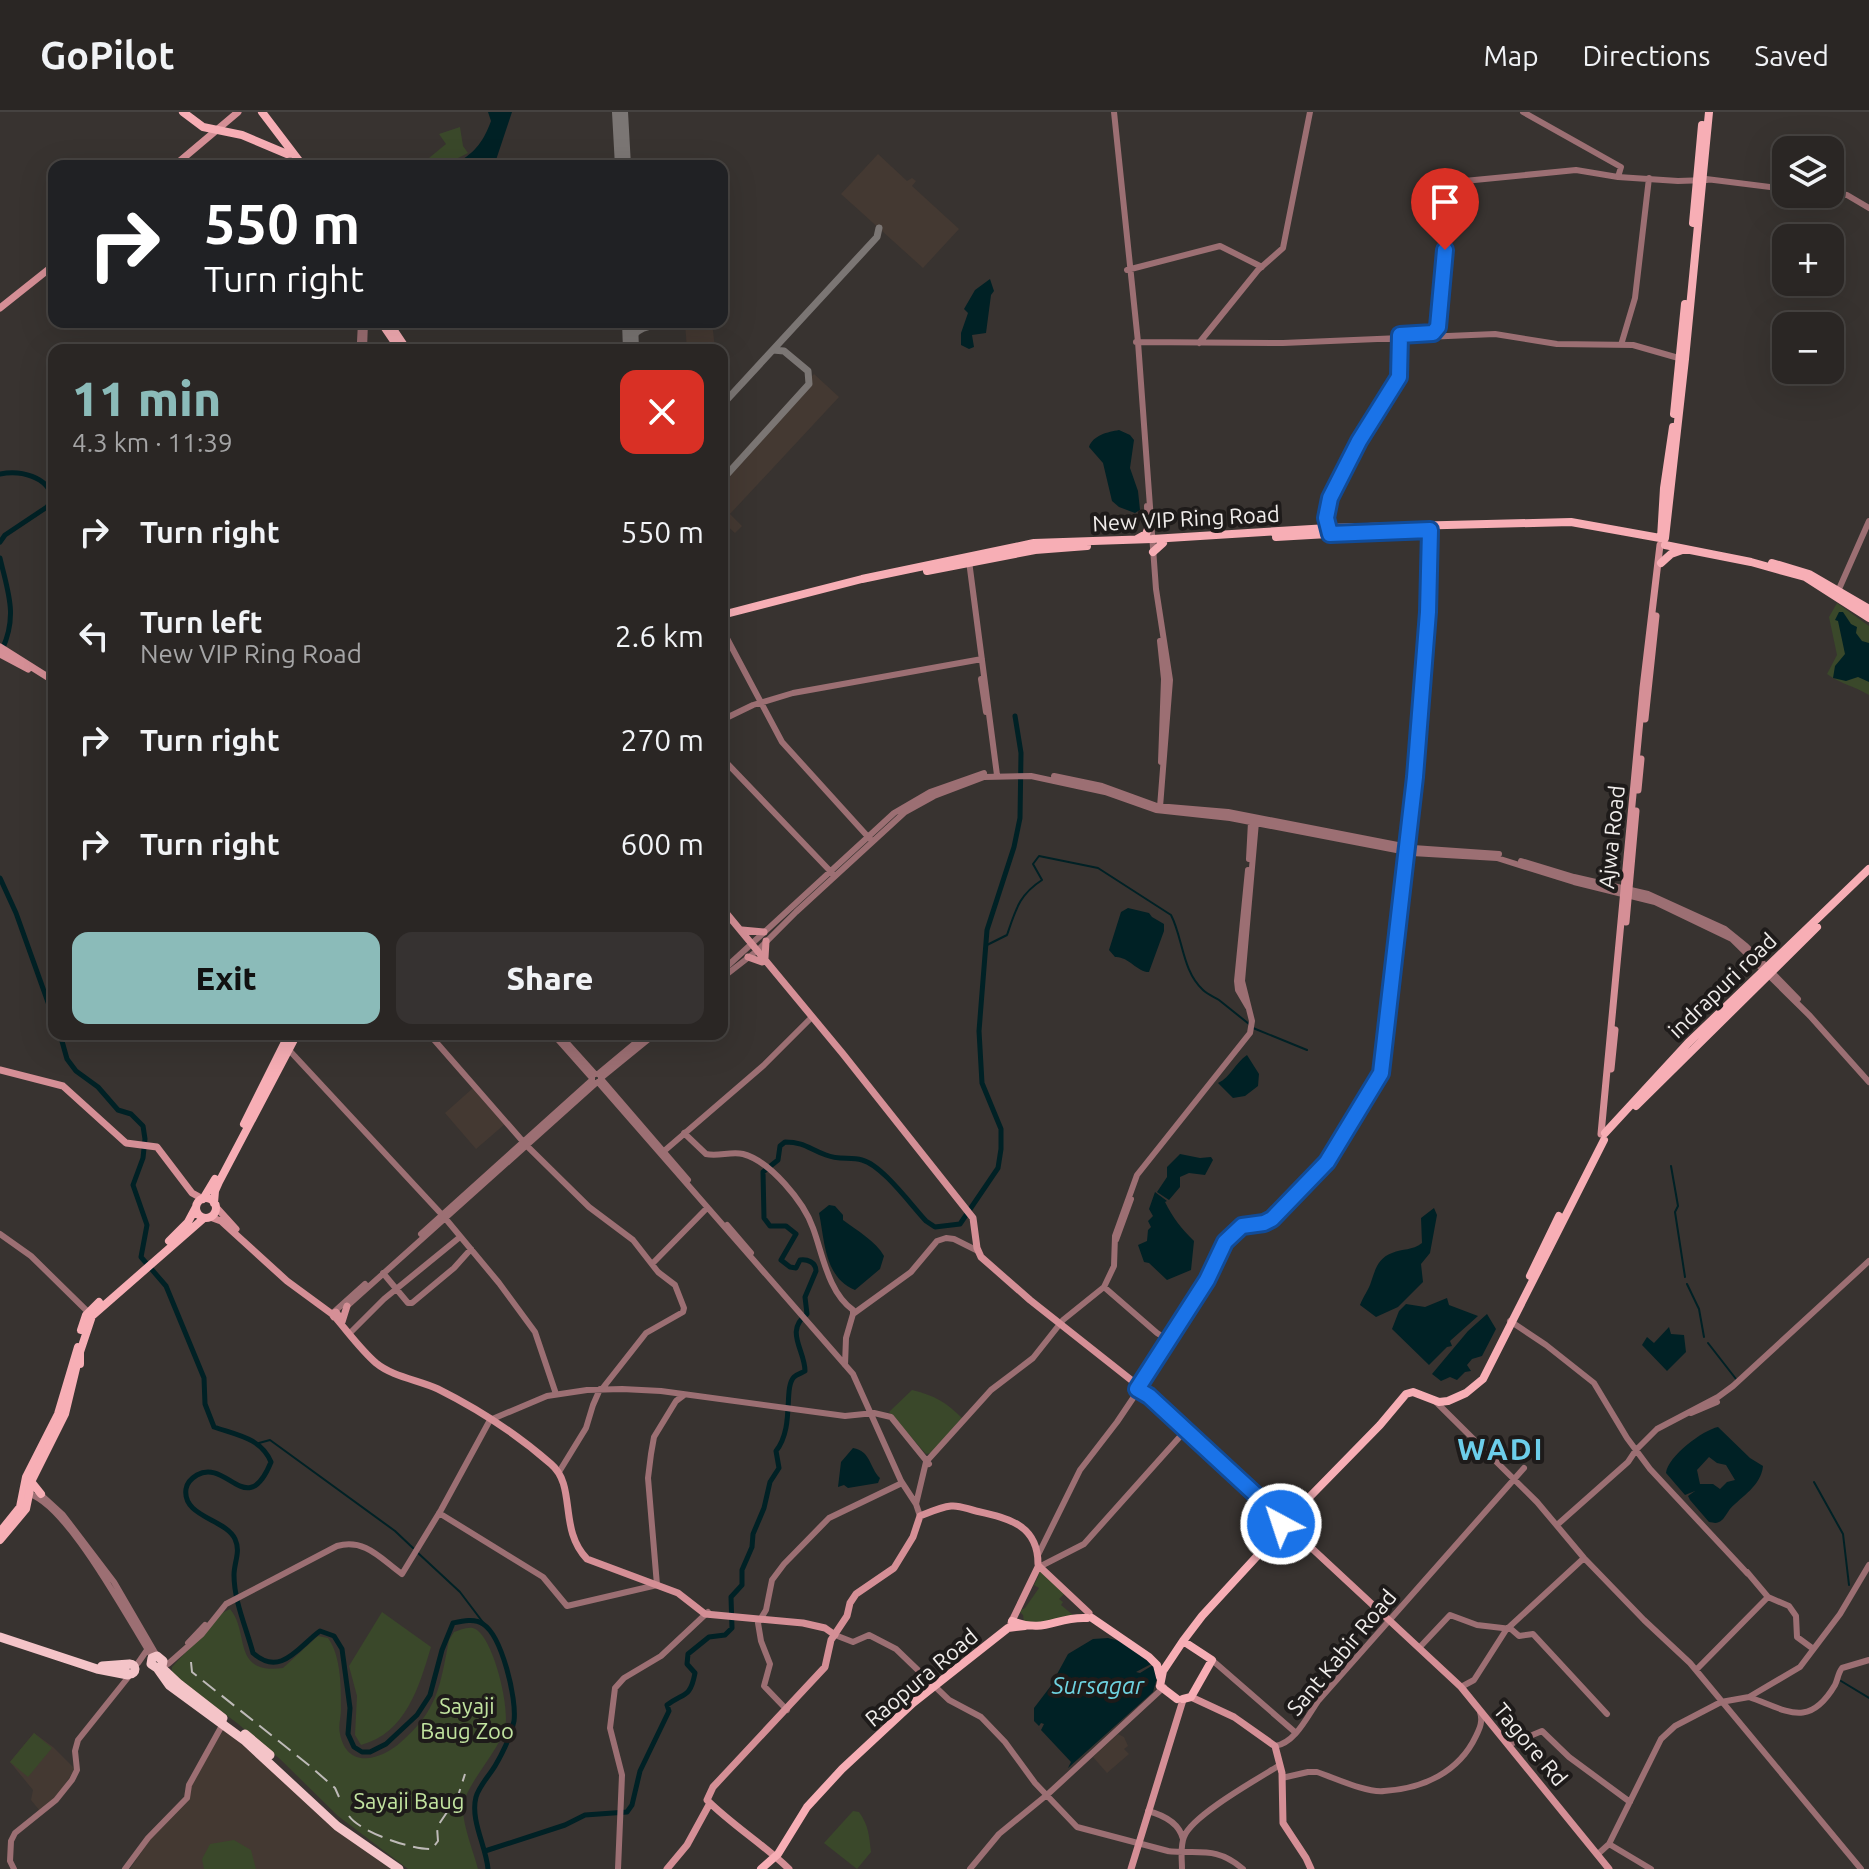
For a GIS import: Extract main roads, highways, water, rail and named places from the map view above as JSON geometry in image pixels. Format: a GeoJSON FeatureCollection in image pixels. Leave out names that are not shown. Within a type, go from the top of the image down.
{"type":"FeatureCollection","features":[{"type":"Feature","properties":{"kind":"highway"},"geometry":{"type":"LineString","coordinates":[[0,1635],[97,1669],[146,1667],[156,1661],[344,1831],[399,1869]]}},
{"type":"Feature","properties":{"kind":"highway"},"geometry":{"type":"LineString","coordinates":[[224,1722],[256,1743],[346,1826],[406,1869]]}},
{"type":"Feature","properties":{"kind":"main road"},"geometry":{"type":"LineString","coordinates":[[185,112],[201,123],[288,150]]}},
{"type":"Feature","properties":{"kind":"main road"},"geometry":{"type":"LineString","coordinates":[[179,160],[238,112]]}},
{"type":"Feature","properties":{"kind":"main road"},"geometry":{"type":"LineString","coordinates":[[260,112],[296,160]]}},
{"type":"Feature","properties":{"kind":"main road","name":"Ajwa Road"},"geometry":{"type":"LineString","coordinates":[[1603,1135],[1702,179],[1706,112]]}},
{"type":"Feature","properties":{"kind":"main road"},"geometry":{"type":"LineString","coordinates":[[0,306],[48,268]]}},
{"type":"Feature","properties":{"kind":"main road"},"geometry":{"type":"LineString","coordinates":[[389,328],[402,344]]}},
{"type":"Feature","properties":{"kind":"main road","name":"New VIP Ring Road"},"geometry":{"type":"LineString","coordinates":[[967,561],[1035,550],[1153,540],[1571,522],[1799,570],[1839,589],[1869,609]]}},
{"type":"Feature","properties":{"kind":"main road","name":"New VIP Ring Road"},"geometry":{"type":"LineString","coordinates":[[1432,528],[1571,527],[1663,539],[1685,549],[1805,577],[1869,618]]}},
{"type":"Feature","properties":{"kind":"main road"},"geometry":{"type":"LineString","coordinates":[[1663,539],[1676,542]]}},
{"type":"Feature","properties":{"kind":"main road","name":"Ajwa Road"},"geometry":{"type":"LineString","coordinates":[[1626,892],[1663,539]]}},
{"type":"Feature","properties":{"kind":"main road","name":"New VIP Ring Road"},"geometry":{"type":"LineString","coordinates":[[728,616],[1034,543],[1153,540]]}},
{"type":"Feature","properties":{"kind":"main road"},"geometry":{"type":"LineString","coordinates":[[1661,563],[1671,554],[1685,549]]}},
{"type":"Feature","properties":{"kind":"main road"},"geometry":{"type":"LineString","coordinates":[[0,647],[48,678]]}},
{"type":"Feature","properties":{"kind":"main road"},"geometry":{"type":"LineString","coordinates":[[0,654],[17,660]]}},
{"type":"Feature","properties":{"kind":"main road","name":"indrapuri road"},"geometry":{"type":"LineString","coordinates":[[1511,1322],[1603,1135],[1869,869]]}},
{"type":"Feature","properties":{"kind":"main road","name":"indrapuri road"},"geometry":{"type":"LineString","coordinates":[[1766,972],[1869,877]]}},
{"type":"Feature","properties":{"kind":"main road"},"geometry":{"type":"LineString","coordinates":[[728,917],[903,1133]]}},
{"type":"Feature","properties":{"kind":"main road"},"geometry":{"type":"LineString","coordinates":[[728,919],[903,1133]]}},
{"type":"Feature","properties":{"kind":"main road"},"geometry":{"type":"LineString","coordinates":[[740,930],[765,937],[764,960]]}},
{"type":"Feature","properties":{"kind":"main road"},"geometry":{"type":"LineString","coordinates":[[158,1256],[188,1222],[203,1199],[286,1040]]}},
{"type":"Feature","properties":{"kind":"main road"},"geometry":{"type":"LineString","coordinates":[[0,1538],[32,1494],[27,1476],[62,1405],[90,1314],[207,1218],[215,1205],[219,1182],[294,1040]]}},
{"type":"Feature","properties":{"kind":"main road"},"geometry":{"type":"LineString","coordinates":[[0,1072],[62,1088],[120,1142],[132,1147],[154,1147]]}},
{"type":"Feature","properties":{"kind":"main road","name":"Tagore Rd"},"geometry":{"type":"LineString","coordinates":[[903,1133],[971,1219],[976,1250],[1006,1281],[1139,1389],[1287,1522],[1461,1687],[1609,1869]]}},
{"type":"Feature","properties":{"kind":"main road"},"geometry":{"type":"LineString","coordinates":[[154,1147],[192,1193],[215,1205],[283,1278],[336,1315],[381,1364],[442,1388],[494,1418],[560,1471],[566,1478],[570,1517],[583,1550],[596,1560],[680,1591],[707,1613],[725,1618],[814,1625],[835,1635]]}},
{"type":"Feature","properties":{"kind":"main road"},"geometry":{"type":"LineString","coordinates":[[154,1147],[196,1207],[197,1213],[221,1221],[242,1237]]}},
{"type":"Feature","properties":{"kind":"main road"},"geometry":{"type":"LineString","coordinates":[[336,1315],[347,1306]]}},
{"type":"Feature","properties":{"kind":"main road"},"geometry":{"type":"LineString","coordinates":[[336,1315],[379,1365],[437,1388],[494,1418]]}},
{"type":"Feature","properties":{"kind":"main road"},"geometry":{"type":"LineString","coordinates":[[1162,1685],[1167,1664],[1202,1616],[1406,1394],[1411,1392],[1439,1402],[1456,1398],[1485,1376],[1511,1322]]}},
{"type":"Feature","properties":{"kind":"main road"},"geometry":{"type":"LineString","coordinates":[[1435,1401],[1460,1394],[1480,1378],[1511,1322]]}},
{"type":"Feature","properties":{"kind":"main road"},"geometry":{"type":"LineString","coordinates":[[0,1538],[25,1512],[32,1480],[65,1414],[78,1356]]}},
{"type":"Feature","properties":{"kind":"main road"},"geometry":{"type":"LineString","coordinates":[[1287,1522],[1411,1392]]}},
{"type":"Feature","properties":{"kind":"main road"},"geometry":{"type":"LineString","coordinates":[[667,1869],[687,1845],[733,1768],[825,1667],[831,1640],[856,1594],[894,1568],[919,1520],[948,1506],[961,1506],[1010,1518],[1035,1545],[1039,1564],[1090,1616],[1157,1665],[1162,1685],[1182,1699],[1234,1717],[1275,1746],[1282,1778],[1283,1823],[1311,1869]]}},
{"type":"Feature","properties":{"kind":"main road"},"geometry":{"type":"LineString","coordinates":[[1010,1624],[1039,1564]]}},
{"type":"Feature","properties":{"kind":"main road"},"geometry":{"type":"LineString","coordinates":[[1090,1616],[1167,1664]]}},
{"type":"Feature","properties":{"kind":"main road","name":"Raopura Road"},"geometry":{"type":"LineString","coordinates":[[759,1869],[776,1854],[807,1807],[844,1766],[1010,1624],[1045,1627],[1064,1619],[1090,1616]]}},
{"type":"Feature","properties":{"kind":"main road"},"geometry":{"type":"LineString","coordinates":[[1130,1869],[1182,1699],[1212,1660],[1183,1641]]}},
{"type":"Feature","properties":{"kind":"main road"},"geometry":{"type":"LineString","coordinates":[[709,1804],[792,1869]]}},
{"type":"Feature","properties":{"kind":"water"},"geometry":{"type":"Polygon","coordinates":[[[488,112],[512,112],[496,160],[461,160],[475,150],[491,121],[488,112]]]}},
{"type":"Feature","properties":{"kind":"water"},"geometry":{"type":"Polygon","coordinates":[[[990,279],[994,291],[986,333],[972,335],[974,347],[969,349],[961,345],[961,333],[968,313],[964,309],[975,290],[990,279]]]}},
{"type":"Feature","properties":{"kind":"water"},"geometry":{"type":"Polygon","coordinates":[[[1119,430],[1134,440],[1130,468],[1138,491],[1140,510],[1135,513],[1112,501],[1103,463],[1089,447],[1097,437],[1119,430]]]}},
{"type":"Feature","properties":{"kind":"water"},"geometry":{"type":"Polygon","coordinates":[[[1839,612],[1843,612],[1857,627],[1856,633],[1862,641],[1869,643],[1869,682],[1858,677],[1846,681],[1833,678],[1835,666],[1845,654],[1838,621],[1835,620],[1839,612]]]}},
{"type":"Feature","properties":{"kind":"water"},"geometry":{"type":"Polygon","coordinates":[[[1128,908],[1149,913],[1164,924],[1149,972],[1115,957],[1109,950],[1121,912],[1128,908]]]}},
{"type":"Feature","properties":{"kind":"water"},"geometry":{"type":"Polygon","coordinates":[[[1247,1055],[1259,1074],[1258,1086],[1245,1096],[1233,1098],[1218,1083],[1247,1055]]]}},
{"type":"Feature","properties":{"kind":"water"},"geometry":{"type":"Polygon","coordinates":[[[1180,1154],[1211,1157],[1213,1160],[1205,1175],[1189,1173],[1180,1177],[1180,1187],[1169,1200],[1157,1192],[1167,1177],[1167,1167],[1180,1154]]]}},
{"type":"Feature","properties":{"kind":"water"},"geometry":{"type":"Polygon","coordinates":[[[1155,1192],[1167,1201],[1174,1218],[1194,1241],[1191,1270],[1167,1280],[1144,1262],[1138,1245],[1147,1241],[1151,1227],[1148,1221],[1153,1216],[1149,1209],[1155,1192]]]}},
{"type":"Feature","properties":{"kind":"water"},"geometry":{"type":"Polygon","coordinates":[[[829,1205],[835,1206],[843,1215],[843,1220],[871,1241],[884,1256],[880,1269],[855,1290],[837,1277],[828,1258],[819,1213],[829,1205]]]}},
{"type":"Feature","properties":{"kind":"water"},"geometry":{"type":"Polygon","coordinates":[[[1434,1208],[1437,1215],[1430,1253],[1421,1264],[1423,1282],[1398,1307],[1376,1317],[1360,1305],[1378,1265],[1387,1255],[1422,1243],[1421,1218],[1434,1208]]]}},
{"type":"Feature","properties":{"kind":"water"},"geometry":{"type":"Polygon","coordinates":[[[1447,1298],[1449,1305],[1478,1316],[1450,1341],[1452,1346],[1447,1347],[1429,1365],[1392,1329],[1399,1311],[1406,1304],[1425,1307],[1447,1298]]]}},
{"type":"Feature","properties":{"kind":"water"},"geometry":{"type":"Polygon","coordinates":[[[1487,1314],[1496,1329],[1482,1356],[1472,1359],[1467,1365],[1471,1371],[1465,1372],[1457,1380],[1450,1377],[1441,1381],[1432,1374],[1468,1331],[1487,1314]]]}},
{"type":"Feature","properties":{"kind":"water"},"geometry":{"type":"Polygon","coordinates":[[[1669,1327],[1671,1334],[1684,1335],[1686,1352],[1667,1371],[1642,1345],[1647,1337],[1654,1343],[1669,1327]]]}},
{"type":"Feature","properties":{"kind":"water"},"geometry":{"type":"Polygon","coordinates":[[[1718,1427],[1750,1458],[1763,1466],[1755,1485],[1723,1520],[1716,1523],[1709,1522],[1690,1500],[1688,1496],[1695,1491],[1685,1495],[1666,1473],[1679,1452],[1718,1427]],[[1709,1457],[1697,1470],[1700,1484],[1713,1484],[1720,1489],[1727,1482],[1735,1480],[1726,1465],[1709,1457]]]}},
{"type":"Feature","properties":{"kind":"water"},"geometry":{"type":"Polygon","coordinates":[[[853,1448],[867,1456],[880,1478],[878,1483],[838,1487],[841,1462],[853,1448]]]}},
{"type":"Feature","properties":{"kind":"water","name":"Sursagar"},"geometry":{"type":"Polygon","coordinates":[[[1108,1638],[1127,1643],[1153,1663],[1136,1672],[1140,1673],[1153,1665],[1157,1678],[1153,1692],[1068,1768],[1071,1762],[1041,1730],[1044,1724],[1039,1726],[1034,1721],[1034,1708],[1068,1654],[1093,1639],[1108,1638]]]}},
{"type":"Feature","properties":{"kind":"waterway"},"geometry":{"type":"LineString","coordinates":[[0,474],[32,476],[48,489]]}},
{"type":"Feature","properties":{"kind":"waterway"},"geometry":{"type":"LineString","coordinates":[[0,542],[5,535],[48,506]]}},
{"type":"Feature","properties":{"kind":"waterway"},"geometry":{"type":"LineString","coordinates":[[0,558],[11,615],[2,650]]}},
{"type":"Feature","properties":{"kind":"waterway"},"geometry":{"type":"LineString","coordinates":[[485,1851],[565,1825],[585,1815],[627,1812],[632,1805],[640,1771],[669,1711],[667,1705],[686,1694],[691,1687],[695,1673],[687,1664],[688,1654],[709,1637],[725,1635],[732,1628],[731,1597],[742,1585],[742,1570],[752,1547],[753,1534],[770,1482],[779,1468],[776,1451],[785,1431],[791,1382],[805,1371],[796,1334],[800,1320],[807,1314],[805,1297],[816,1271],[813,1263],[808,1261],[800,1260],[796,1268],[781,1260],[796,1234],[786,1226],[770,1226],[764,1218],[763,1172],[778,1160],[780,1146],[785,1142],[797,1143],[830,1157],[870,1163],[935,1227],[960,1224],[998,1168],[1001,1129],[982,1083],[979,1031],[987,930],[1014,847],[1020,818],[1021,753],[1015,716]]}},
{"type":"Feature","properties":{"kind":"waterway"},"geometry":{"type":"LineString","coordinates":[[985,946],[1007,935],[1023,897],[1042,880],[1033,864],[1039,856],[1098,868],[1171,915],[1196,982],[1249,1024]]}},
{"type":"Feature","properties":{"kind":"waterway"},"geometry":{"type":"LineString","coordinates":[[0,878],[48,1002]]}},
{"type":"Feature","properties":{"kind":"waterway"},"geometry":{"type":"LineString","coordinates":[[1253,1028],[1307,1050]]}},
{"type":"Feature","properties":{"kind":"waterway"},"geometry":{"type":"LineString","coordinates":[[62,1040],[67,1059],[76,1071],[98,1087],[118,1110],[131,1114],[143,1126],[143,1158],[133,1185],[147,1225],[141,1257],[166,1286],[204,1378],[205,1404],[214,1427],[255,1442],[271,1462],[254,1487],[245,1488],[208,1472],[193,1477],[186,1489],[191,1506],[230,1532],[235,1539],[236,1594],[253,1653],[263,1660],[281,1661],[320,1631],[334,1636],[342,1649],[350,1708],[348,1734],[354,1747],[370,1752],[386,1744],[417,1715],[430,1695],[453,1623],[468,1620],[480,1622],[496,1641],[511,1684],[514,1721],[509,1738],[476,1797],[475,1815],[488,1869]]}},
{"type":"Feature","properties":{"kind":"waterway"},"geometry":{"type":"LineString","coordinates":[[1671,1166],[1685,1277]]}},
{"type":"Feature","properties":{"kind":"waterway"},"geometry":{"type":"LineString","coordinates":[[1687,1284],[1699,1309],[1704,1337]]}},
{"type":"Feature","properties":{"kind":"waterway"},"geometry":{"type":"LineString","coordinates":[[1708,1343],[1736,1379]]}},
{"type":"Feature","properties":{"kind":"waterway"},"geometry":{"type":"LineString","coordinates":[[259,1443],[270,1440],[395,1531],[413,1548]]}},
{"type":"Feature","properties":{"kind":"waterway"},"geometry":{"type":"LineString","coordinates":[[1814,1482],[1843,1534],[1849,1585]]}},
{"type":"Feature","properties":{"kind":"waterway"},"geometry":{"type":"LineString","coordinates":[[418,1553],[460,1592],[488,1629]]}},
{"type":"Feature","properties":{"kind":"waterway"},"geometry":{"type":"LineString","coordinates":[[1841,1681],[1869,1698]]}},
{"type":"Feature","properties":{"kind":"railway"},"geometry":{"type":"LineString","coordinates":[[191,1662],[192,1672],[310,1766],[335,1788],[339,1797]]}},
{"type":"Feature","properties":{"kind":"railway"},"geometry":{"type":"LineString","coordinates":[[349,1816],[364,1828],[387,1839],[432,1849],[438,1841],[437,1827],[458,1796],[465,1774]]}},
{"type":"Feature","properties":{"kind":"district","name":"WADI"},"geometry":{"type":"Point","coordinates":[1501,1449]}},
{"type":"Feature","properties":{"kind":"park label","name":"Sayaji Baug Zoo"},"geometry":{"type":"Point","coordinates":[467,1718]}},
{"type":"Feature","properties":{"kind":"park label","name":"Sayaji Baug"},"geometry":{"type":"Point","coordinates":[409,1800]}}]}
